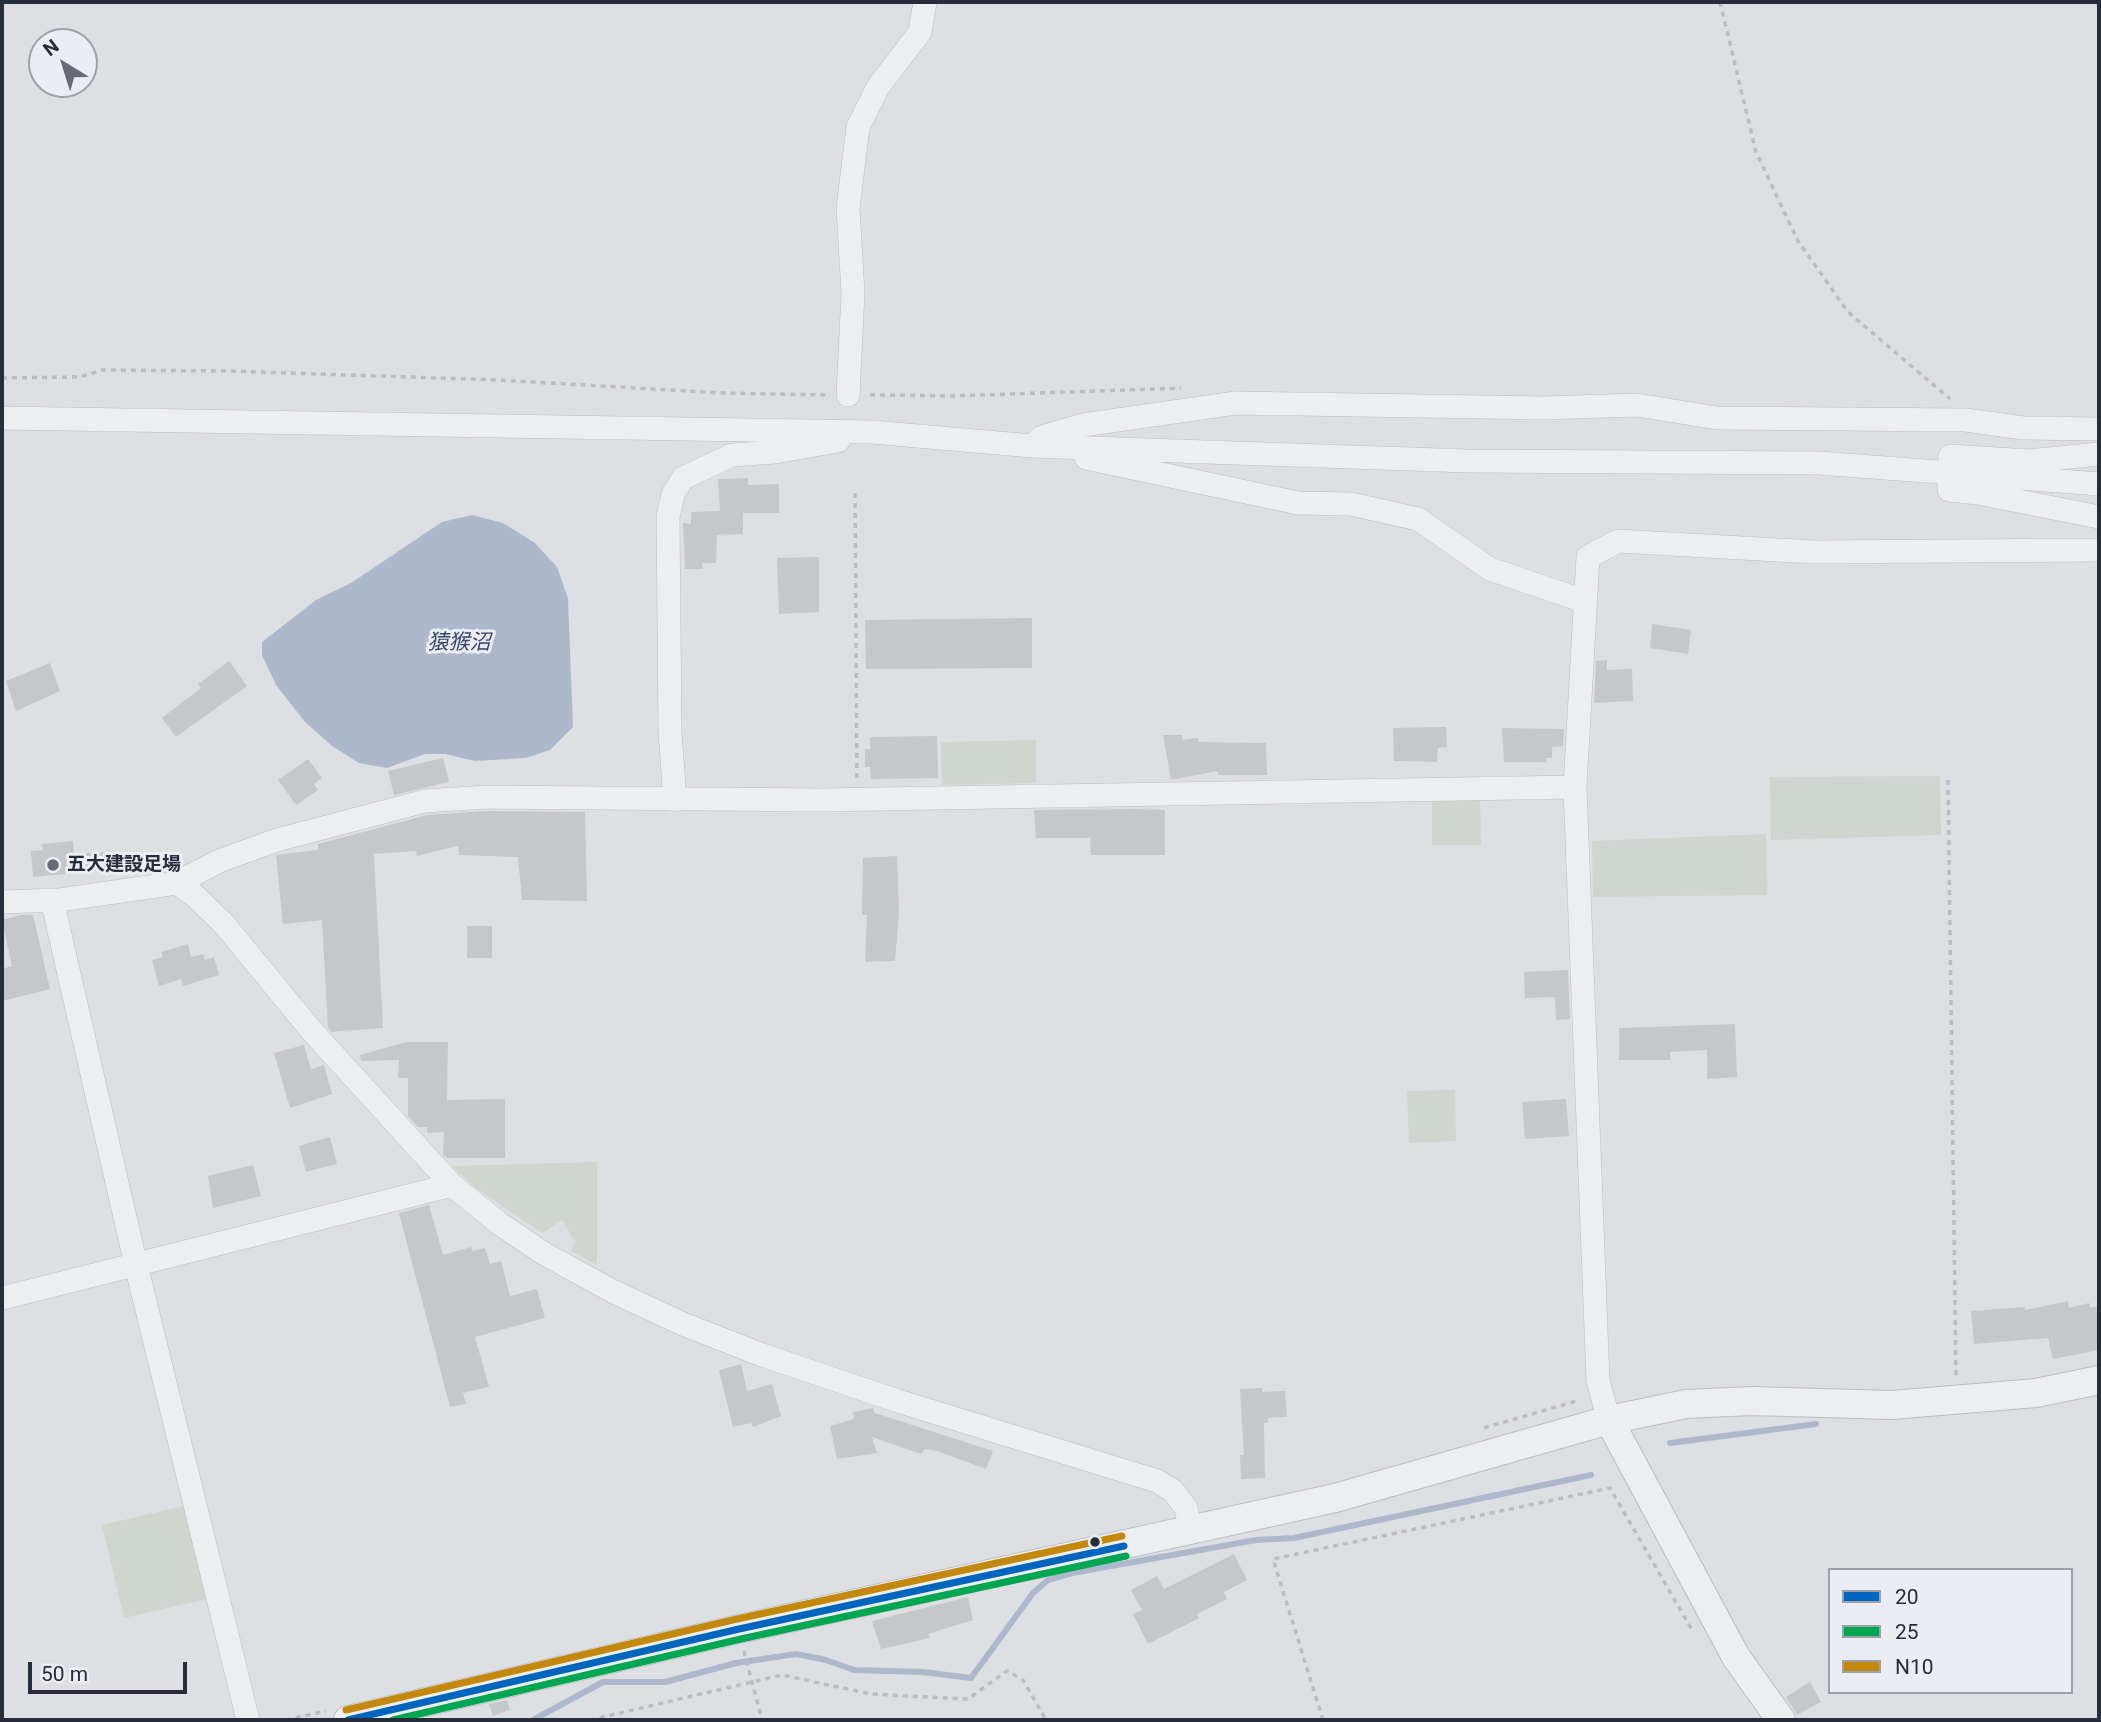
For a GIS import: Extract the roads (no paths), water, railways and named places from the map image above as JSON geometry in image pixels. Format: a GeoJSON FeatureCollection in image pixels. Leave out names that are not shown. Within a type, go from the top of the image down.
{"type":"FeatureCollection","features":[{"type":"Feature","properties":{"kind":"street"},"geometry":{"type":"LineString","coordinates":[[848,395],[853,292],[848,208],[858,127],[878,87],[920,32],[925,2]]}},
{"type":"Feature","properties":{"kind":"street"},"geometry":{"type":"LineString","coordinates":[[1032,446],[1042,437],[1083,425],[1236,403],[1544,408],[1637,405],[1717,418],[1966,420],[2023,428],[2099,429]]}},
{"type":"Feature","properties":{"kind":"street"},"geometry":{"type":"LineString","coordinates":[[2,418],[846,432],[1032,446],[1468,461],[1819,463],[2099,484]]}},
{"type":"Feature","properties":{"kind":"street"},"geometry":{"type":"LineString","coordinates":[[675,800],[670,732],[668,517],[673,494],[683,478],[732,455],[809,447],[844,440],[846,432]]}},
{"type":"Feature","properties":{"kind":"street"},"geometry":{"type":"LineString","coordinates":[[1032,446],[1298,503],[1351,504],[1390,511],[1418,519],[1490,569],[1584,601]]}},
{"type":"Feature","properties":{"kind":"street"},"geometry":{"type":"LineString","coordinates":[[2099,454],[2029,461],[1950,456],[1949,490],[2099,517]]}},
{"type":"Feature","properties":{"kind":"street"},"geometry":{"type":"LineString","coordinates":[[1780,1720],[1736,1657],[1609,1420],[1598,1381],[1574,787],[1588,557],[1618,541],[1813,552],[2099,550]]}},
{"type":"Feature","properties":{"kind":"street"},"geometry":{"type":"LineString","coordinates":[[2,902],[52,900],[177,883],[219,861],[277,840],[425,801],[486,797],[857,800],[1574,787]]}},
{"type":"Feature","properties":{"kind":"street"},"geometry":{"type":"LineString","coordinates":[[177,883],[194,895],[224,924],[311,1030],[452,1185],[500,1224],[543,1253],[612,1291],[683,1324],[898,1401],[1157,1481],[1173,1491],[1186,1508],[1191,1531]]}},
{"type":"Feature","properties":{"kind":"street"},"geometry":{"type":"LineString","coordinates":[[52,900],[136,1265],[248,1720]]}},
{"type":"Feature","properties":{"kind":"street"},"geometry":{"type":"LineString","coordinates":[[2,1298],[452,1185]]}},
{"type":"Feature","properties":{"kind":"street"},"geometry":{"type":"LineString","coordinates":[[348,1720],[740,1629],[1335,1498],[1609,1420],[1686,1404],[1752,1401],[1892,1405],[2036,1393],[2099,1380]]}},
{"type":"Feature","properties":{"kind":"water","name":"猿猴沼"},"geometry":{"type":"Polygon","coordinates":[[[472,515],[503,523],[535,543],[557,567],[568,598],[573,727],[550,750],[526,758],[475,761],[445,754],[425,754],[387,768],[359,763],[332,746],[305,722],[276,685],[262,655],[262,642],[316,600],[351,583],[442,522],[472,515]]]}},
{"type":"Feature","properties":{"kind":"waterway"},"geometry":{"type":"LineString","coordinates":[[1670,1443],[1816,1424]]}},
{"type":"Feature","properties":{"kind":"waterway"},"geometry":{"type":"LineString","coordinates":[[533,1720],[603,1682],[665,1682],[736,1663],[796,1654],[826,1660],[854,1670],[923,1672],[971,1678],[1033,1593],[1048,1580],[1072,1573],[1256,1540],[1294,1538],[1591,1475]]}},
{"type":"Feature","properties":{"kind":"place","name":"五大建設足場"},"geometry":{"type":"Point","coordinates":[53,865]}}]}
